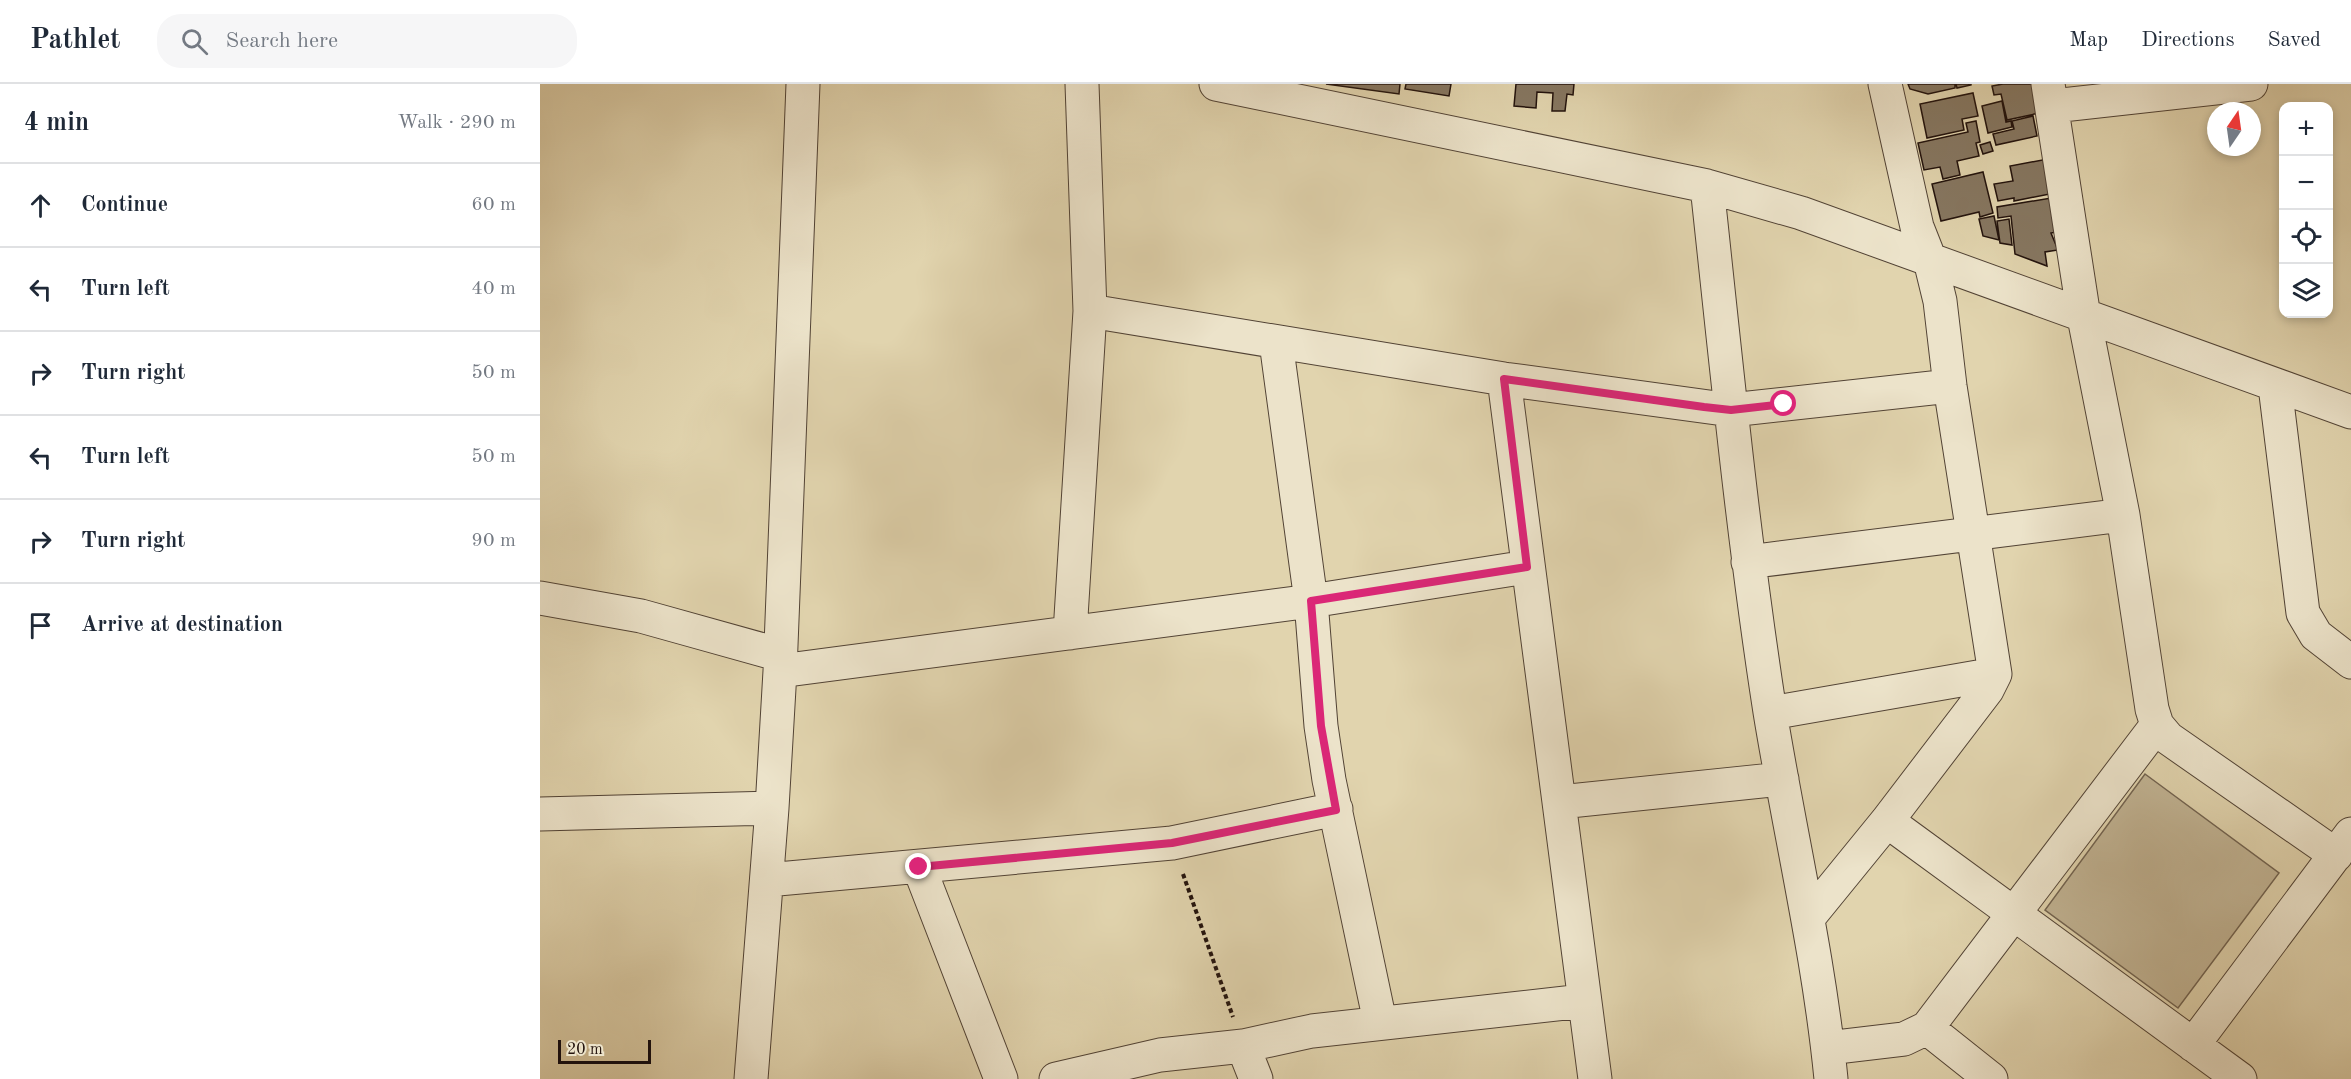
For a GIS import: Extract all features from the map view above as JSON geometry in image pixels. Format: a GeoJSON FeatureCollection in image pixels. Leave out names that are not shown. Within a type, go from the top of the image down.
{"type":"FeatureCollection","features":[{"type":"Feature","properties":{"kind":"street"},"geometry":{"type":"LineString","coordinates":[[751,1079],[767,880],[780,663],[804,84]]}},
{"type":"Feature","properties":{"kind":"street"},"geometry":{"type":"LineString","coordinates":[[1070,633],[1090,311],[1082,84]]}},
{"type":"Feature","properties":{"kind":"street"},"geometry":{"type":"LineString","coordinates":[[1216,84],[1707,186],[1801,213],[2351,412]]}},
{"type":"Feature","properties":{"kind":"street"},"geometry":{"type":"LineString","coordinates":[[1808,918],[1887,821],[1987,690],[1995,674],[1950,386],[1940,300],[1930,260],[1917,227],[1885,84]]}},
{"type":"Feature","properties":{"kind":"street"},"geometry":{"type":"LineString","coordinates":[[2193,1045],[2343,845],[2168,738],[2157,725],[2152,709],[2123,515],[2084,317],[2050,95],[2251,84]]}},
{"type":"Feature","properties":{"kind":"street"},"geometry":{"type":"LineString","coordinates":[[1707,186],[1748,562],[1770,713],[1808,918],[1830,1063],[1904,1039],[1927,1028],[2157,725]]}},
{"type":"Feature","properties":{"kind":"street"},"geometry":{"type":"LineString","coordinates":[[1090,311],[1504,379],[1731,410],[1950,386]]}},
{"type":"Feature","properties":{"kind":"street"},"geometry":{"type":"LineString","coordinates":[[1276,342],[1311,601],[1321,726],[1380,1022]]}},
{"type":"Feature","properties":{"kind":"street"},"geometry":{"type":"LineString","coordinates":[[1504,379],[1527,567],[1560,802],[1583,1001],[1595,1079]]}},
{"type":"Feature","properties":{"kind":"street"},"geometry":{"type":"LineString","coordinates":[[2275,386],[2303,613],[2316,635],[2351,662]]}},
{"type":"Feature","properties":{"kind":"street"},"geometry":{"type":"LineString","coordinates":[[1748,562],[2123,515]]}},
{"type":"Feature","properties":{"kind":"street"},"geometry":{"type":"LineString","coordinates":[[540,598],[641,616],[780,663],[1070,633],[1311,601],[1527,567]]}},
{"type":"Feature","properties":{"kind":"street"},"geometry":{"type":"LineString","coordinates":[[1770,713],[1995,674]]}},
{"type":"Feature","properties":{"kind":"street"},"geometry":{"type":"LineString","coordinates":[[1560,802],[1782,779]]}},
{"type":"Feature","properties":{"kind":"street"},"geometry":{"type":"LineString","coordinates":[[540,814],[772,808]]}},
{"type":"Feature","properties":{"kind":"street"},"geometry":{"type":"LineString","coordinates":[[767,880],[1172,843],[1336,810]]}},
{"type":"Feature","properties":{"kind":"street"},"geometry":{"type":"LineString","coordinates":[[1887,821],[2240,1079]]}},
{"type":"Feature","properties":{"kind":"street"},"geometry":{"type":"LineString","coordinates":[[919,867],[1000,1079]]}},
{"type":"Feature","properties":{"kind":"street"},"geometry":{"type":"LineString","coordinates":[[1056,1079],[1160,1055],[1244,1046],[1312,1031],[1583,1001]]}},
{"type":"Feature","properties":{"kind":"street"},"geometry":{"type":"LineString","coordinates":[[1927,1028],[1991,1079]]}},
{"type":"Feature","properties":{"kind":"street"},"geometry":{"type":"LineString","coordinates":[[1244,1046],[1256,1079]]}},
{"type":"Feature","properties":{"kind":"path"},"geometry":{"type":"LineString","coordinates":[[1172,843],[1244,1046]]}},
{"type":"Feature","properties":{"kind":"shaded area"},"geometry":{"type":"Polygon","coordinates":[[[2145,774],[2279,873],[2178,1008],[2045,910],[2145,774]]]}},
{"type":"Feature","properties":{"kind":"building"},"geometry":{"type":"Polygon","coordinates":[[[1326,84],[1400,84],[1399,94],[1326,84]]]}},
{"type":"Feature","properties":{"kind":"building"},"geometry":{"type":"Polygon","coordinates":[[[1406,84],[1451,84],[1449,96],[1405,89],[1406,84]]]}},
{"type":"Feature","properties":{"kind":"building"},"geometry":{"type":"Polygon","coordinates":[[[1516,84],[1574,84],[1573,95],[1567,94],[1565,111],[1552,111],[1553,93],[1537,92],[1536,108],[1514,106],[1516,84]]]}},
{"type":"Feature","properties":{"kind":"building"},"geometry":{"type":"Polygon","coordinates":[[[1908,84],[1955,84],[1955,88],[1928,94],[1910,89],[1908,84]]]}},
{"type":"Feature","properties":{"kind":"building"},"geometry":{"type":"Polygon","coordinates":[[[1956,84],[1971,84],[1971,85],[1957,88],[1956,84]]]}},
{"type":"Feature","properties":{"kind":"building"},"geometry":{"type":"Polygon","coordinates":[[[2038,84],[2044,112],[2007,120],[2001,94],[1994,95],[1992,86],[2038,84]]]}},
{"type":"Feature","properties":{"kind":"building"},"geometry":{"type":"Polygon","coordinates":[[[1973,93],[1978,116],[1962,119],[1964,130],[1927,138],[1920,104],[1973,93]]]}},
{"type":"Feature","properties":{"kind":"building"},"geometry":{"type":"Polygon","coordinates":[[[2002,101],[2006,122],[2011,121],[2012,127],[1988,133],[1982,106],[2002,101]]]}},
{"type":"Feature","properties":{"kind":"building"},"geometry":{"type":"Polygon","coordinates":[[[2033,116],[2037,136],[1996,145],[1993,134],[2014,129],[2012,121],[2033,116]]]}},
{"type":"Feature","properties":{"kind":"building"},"geometry":{"type":"Polygon","coordinates":[[[1976,121],[1980,142],[1976,143],[1979,156],[1957,161],[1960,175],[1943,179],[1940,167],[1924,170],[1918,143],[1968,132],[1966,123],[1976,121]]]}},
{"type":"Feature","properties":{"kind":"building"},"geometry":{"type":"Polygon","coordinates":[[[1990,142],[1993,151],[1983,154],[1980,145],[1990,142]]]}},
{"type":"Feature","properties":{"kind":"building"},"geometry":{"type":"Polygon","coordinates":[[[2053,158],[2060,192],[2014,201],[2014,198],[1998,201],[1994,184],[2013,181],[2010,166],[2053,158]]]}},
{"type":"Feature","properties":{"kind":"building"},"geometry":{"type":"Polygon","coordinates":[[[1983,172],[1993,213],[1980,217],[1979,212],[1941,221],[1932,184],[1983,172]]]}},
{"type":"Feature","properties":{"kind":"building"},"geometry":{"type":"Polygon","coordinates":[[[2057,197],[2062,231],[2051,233],[2058,250],[2045,252],[2047,266],[2015,254],[2011,216],[1998,218],[1997,207],[2057,197]]]}},
{"type":"Feature","properties":{"kind":"building"},"geometry":{"type":"Polygon","coordinates":[[[1994,216],[1999,240],[1983,236],[1979,219],[1994,216]]]}},
{"type":"Feature","properties":{"kind":"building"},"geometry":{"type":"Polygon","coordinates":[[[2009,219],[2012,245],[2000,243],[1997,221],[2009,219]]]}},
{"type":"Feature","properties":{"kind":"route"},"geometry":{"type":"LineString","coordinates":[[919,867],[1131,845],[1172,843],[1261,823],[1336,810],[1321,726],[1311,601],[1527,567],[1504,379],[1731,410],[1784,404]]}}]}
